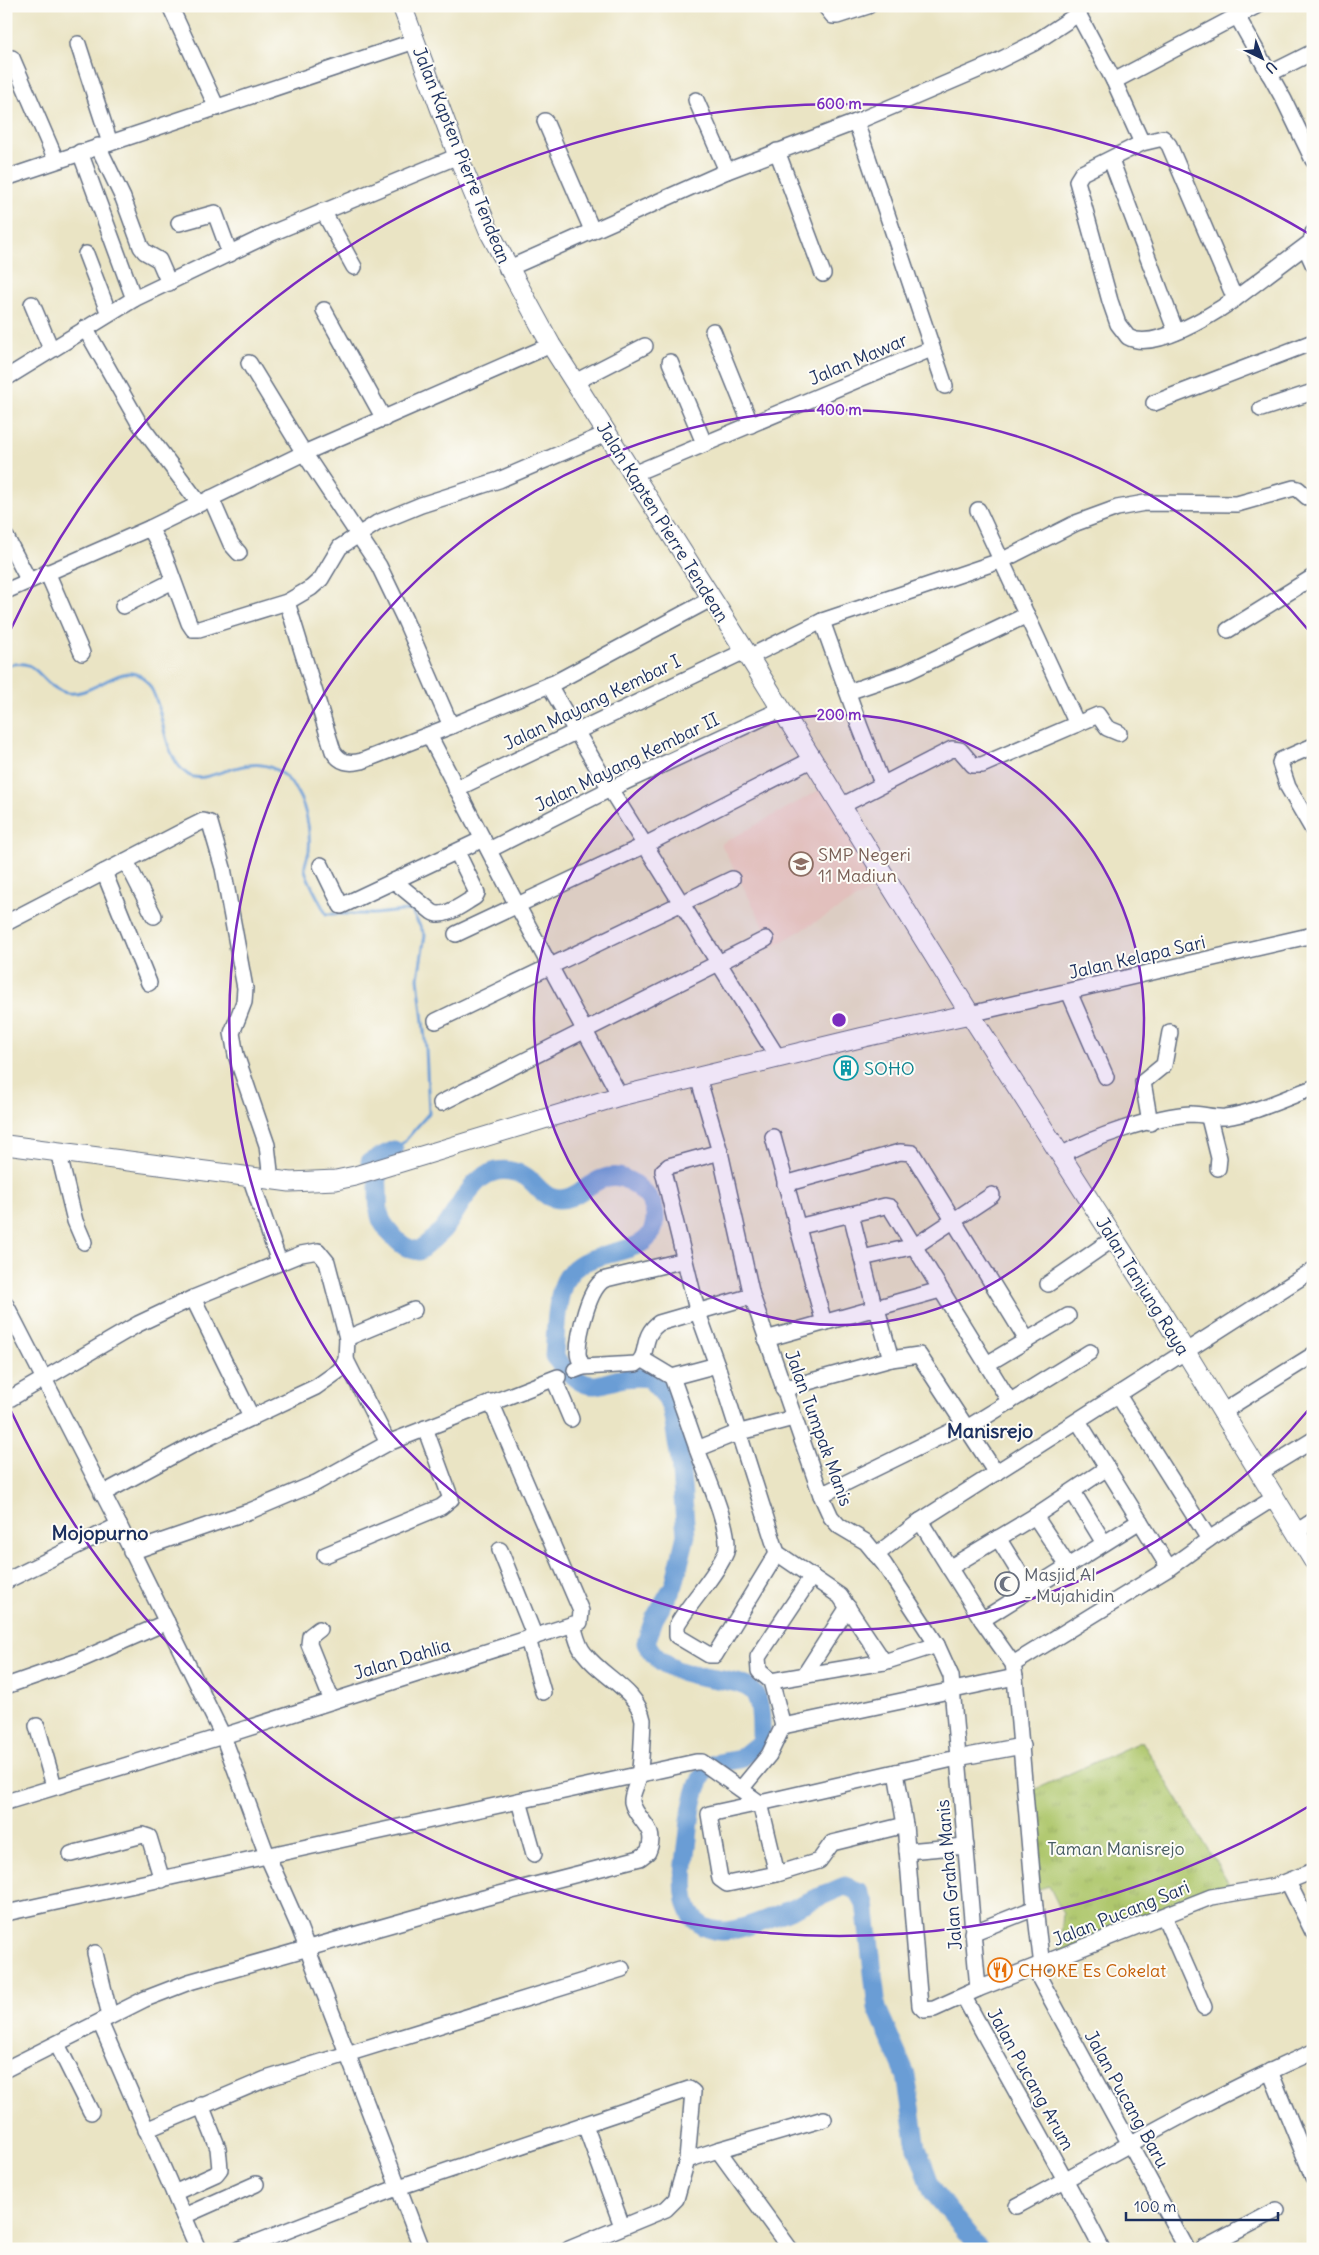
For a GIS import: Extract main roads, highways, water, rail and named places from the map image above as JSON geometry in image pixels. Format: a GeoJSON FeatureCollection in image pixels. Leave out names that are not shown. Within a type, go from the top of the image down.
{"type":"FeatureCollection","features":[{"type":"Feature","properties":{"kind":"main road","name":"Jalan Kapten Pierre Tendean"},"geometry":{"type":"LineString","coordinates":[[402,6],[458,156],[490,233],[507,268],[551,345],[782,709],[970,1014]]}},
{"type":"Feature","properties":{"kind":"main road"},"geometry":{"type":"LineString","coordinates":[[6,1144],[271,1180],[290,1182],[318,1181],[355,1176],[620,1096],[970,1014]]}},
{"type":"Feature","properties":{"kind":"main road","name":"Jalan Tanjung Raya"},"geometry":{"type":"LineString","coordinates":[[970,1014],[1061,1155],[1313,1560]]}},
{"type":"Feature","properties":{"kind":"waterway"},"geometry":{"type":"LineString","coordinates":[[6,666],[25,664],[32,667],[55,688],[63,692],[76,693],[90,689],[117,676],[130,673],[141,676],[152,689],[172,754],[176,762],[187,774],[197,777],[208,776],[248,765],[263,765],[277,770],[291,783],[304,807],[308,825],[309,851],[305,865],[306,873],[326,914],[374,914],[411,910],[425,935],[418,978],[426,1048],[429,1113],[404,1142],[394,1150]]}},
{"type":"Feature","properties":{"kind":"waterway"},"geometry":{"type":"LineString","coordinates":[[394,1150],[370,1162],[377,1177],[379,1212],[383,1223],[399,1242],[404,1246],[419,1251],[444,1229],[476,1183],[496,1171],[508,1171],[523,1175],[548,1196],[562,1199],[578,1193],[601,1179],[619,1177],[637,1187],[648,1197],[652,1204],[655,1220],[652,1233],[644,1241],[633,1247],[594,1258],[581,1264],[571,1272],[562,1289],[559,1300],[554,1356],[568,1372],[580,1381],[590,1385],[599,1385],[632,1377],[649,1378],[666,1397],[672,1411],[680,1460],[686,1535],[674,1585],[654,1619],[646,1643],[657,1658],[672,1668],[688,1674],[738,1683],[749,1688],[756,1696],[759,1707],[761,1742],[740,1759],[713,1764],[703,1775],[695,1793],[684,1881],[685,1896],[689,1910],[696,1921],[707,1928],[723,1931],[735,1930],[766,1920],[845,1886],[858,1891],[865,1903],[877,2008],[906,2075],[917,2148],[933,2192],[980,2249]]}},
{"type":"Feature","properties":{"kind":"place","name":"SMP Negeri 11 Madiun"},"geometry":{"type":"Point","coordinates":[801,864]}},
{"type":"Feature","properties":{"kind":"place","name":"SOHO"},"geometry":{"type":"Point","coordinates":[846,1068]}},
{"type":"Feature","properties":{"kind":"place","name":"Masjid Al - Mujahidin"},"geometry":{"type":"Point","coordinates":[1007,1584]}},
{"type":"Feature","properties":{"kind":"place","name":"CHOKE Es Cokelat"},"geometry":{"type":"Point","coordinates":[1000,1970]}},
{"type":"Feature","properties":{"kind":"district","name":"Manisrejo"},"geometry":{"type":"Point","coordinates":[990,1430]}},
{"type":"Feature","properties":{"kind":"district","name":"Mojopurno"},"geometry":{"type":"Point","coordinates":[100,1532]}},
{"type":"Feature","properties":{"kind":"park label","name":"Taman Manisrejo"},"geometry":{"type":"Point","coordinates":[1116,1848]}}]}
